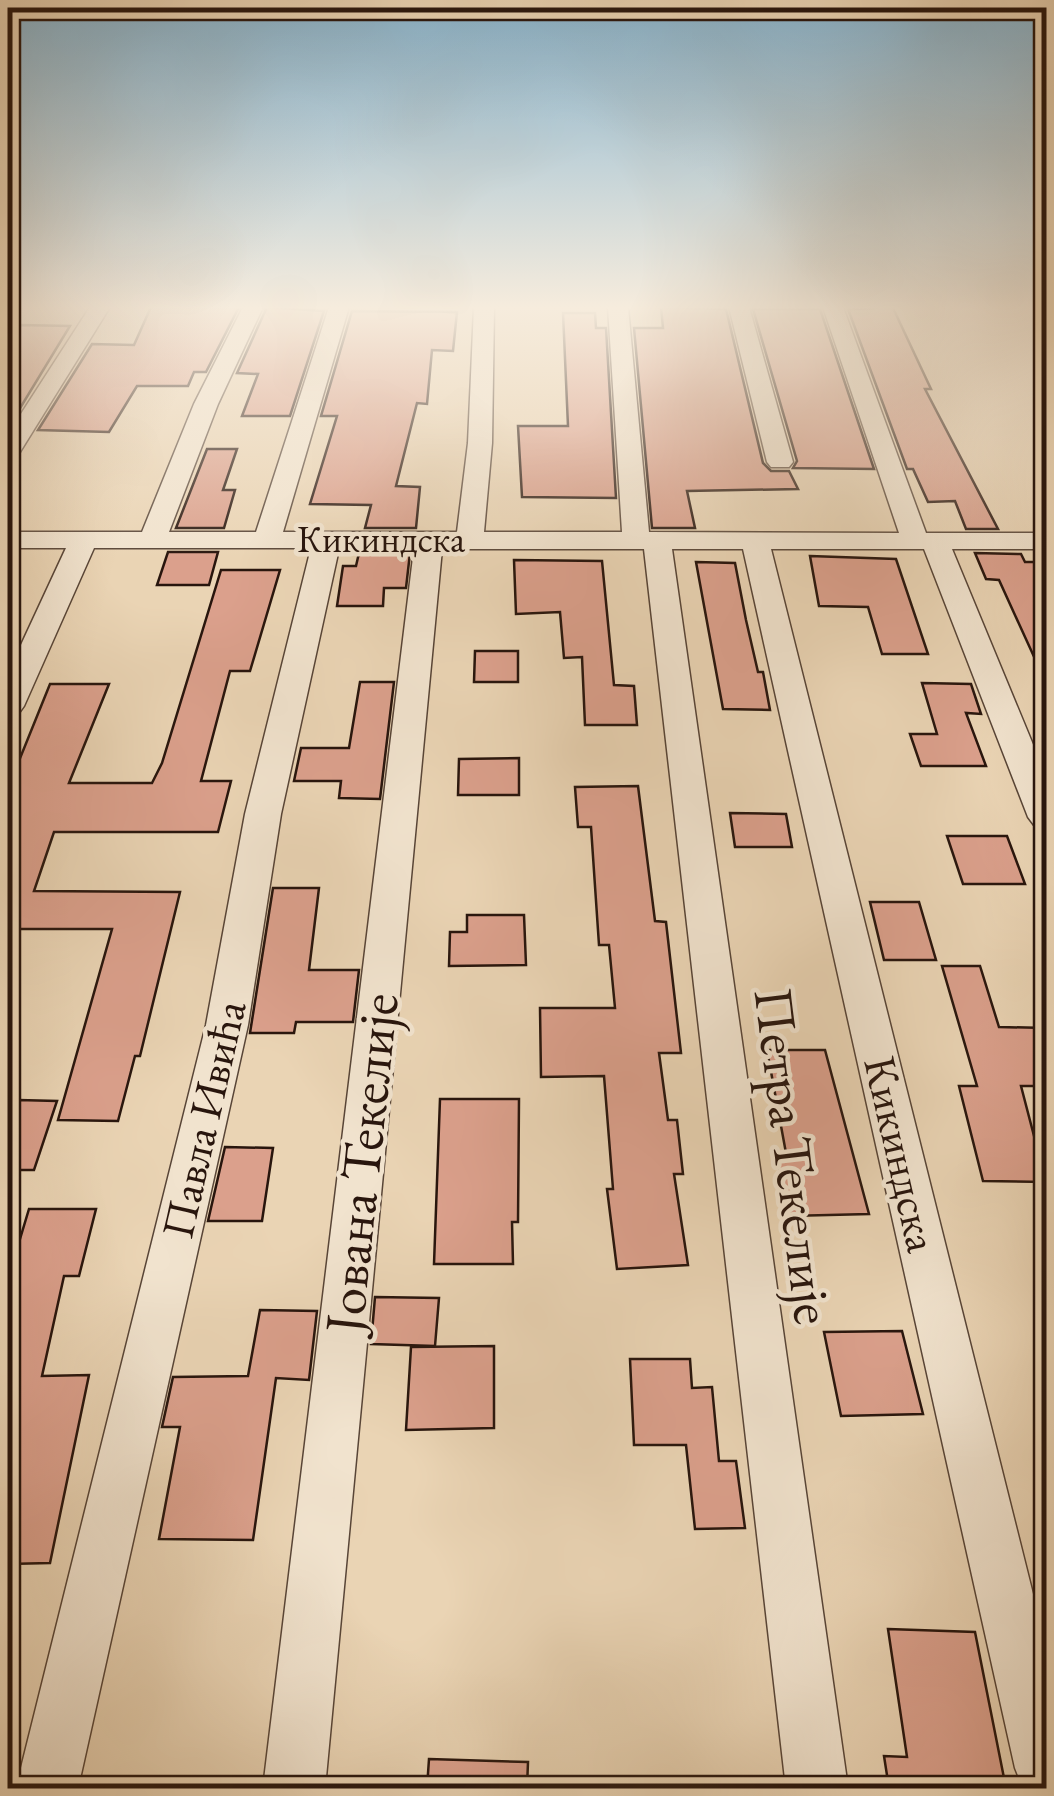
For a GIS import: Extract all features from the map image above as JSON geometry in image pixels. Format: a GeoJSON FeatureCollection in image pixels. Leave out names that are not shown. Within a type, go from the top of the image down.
{"type":"FeatureCollection","features":[{"type":"Feature","properties":{"kind":"street"},"geometry":{"type":"LineString","coordinates":[[8,452],[47,391]]}},
{"type":"Feature","properties":{"kind":"street"},"geometry":{"type":"LineString","coordinates":[[153,539],[212,391]]}},
{"type":"Feature","properties":{"kind":"street"},"geometry":{"type":"LineString","coordinates":[[267,539],[313,391]]}},
{"type":"Feature","properties":{"kind":"street","name":"Јована Текелије"},"geometry":{"type":"LineString","coordinates":[[294,1788],[450,538],[480,443],[482,391]]}},
{"type":"Feature","properties":{"kind":"street","name":"Петра Текелије"},"geometry":{"type":"LineString","coordinates":[[628,391],[817,1788]]}},
{"type":"Feature","properties":{"kind":"street"},"geometry":{"type":"LineString","coordinates":[[761,391],[780,462]]}},
{"type":"Feature","properties":{"kind":"street"},"geometry":{"type":"LineString","coordinates":[[866,391],[925,541],[1046,817]]}},
{"type":"Feature","properties":{"kind":"street","name":"Павла Ивића"},"geometry":{"type":"LineString","coordinates":[[47,1788],[227,1025],[263,814],[327,539]]}},
{"type":"Feature","properties":{"kind":"street","name":"Кикиндска"},"geometry":{"type":"LineString","coordinates":[[8,540],[1046,542]]}},
{"type":"Feature","properties":{"kind":"street"},"geometry":{"type":"LineString","coordinates":[[8,706],[84,540]]}},
{"type":"Feature","properties":{"kind":"street","name":"Кикиндска"},"geometry":{"type":"LineString","coordinates":[[755,541],[1046,1768]]}},
{"type":"Feature","properties":{"kind":"building"},"geometry":{"type":"Polygon","coordinates":[[[8,391],[31,391],[8,428],[8,391]]]}},
{"type":"Feature","properties":{"kind":"building"},"geometry":{"type":"Polygon","coordinates":[[[63,391],[134,391],[109,432],[38,430],[63,391]]]}},
{"type":"Feature","properties":{"kind":"building"},"geometry":{"type":"Polygon","coordinates":[[[252,391],[298,391],[290,416],[242,416],[252,391]]]}},
{"type":"Feature","properties":{"kind":"building"},"geometry":{"type":"Polygon","coordinates":[[[328,391],[428,391],[427,404],[417,403],[396,486],[420,487],[416,528],[365,528],[371,505],[310,504],[337,416],[321,416],[328,391]]]}},
{"type":"Feature","properties":{"kind":"building"},"geometry":{"type":"Polygon","coordinates":[[[566,391],[610,391],[616,498],[522,497],[518,426],[568,426],[566,391]]]}},
{"type":"Feature","properties":{"kind":"building"},"geometry":{"type":"Polygon","coordinates":[[[640,391],[746,391],[763,463],[771,471],[789,471],[798,489],[687,491],[695,528],[652,528],[640,391]]]}},
{"type":"Feature","properties":{"kind":"building"},"geometry":{"type":"Polygon","coordinates":[[[777,391],[848,391],[874,469],[793,468],[797,461],[777,391]]]}},
{"type":"Feature","properties":{"kind":"building"},"geometry":{"type":"Polygon","coordinates":[[[878,391],[926,391],[998,529],[966,529],[955,501],[928,502],[913,469],[907,469],[878,391]]]}},
{"type":"Feature","properties":{"kind":"building"},"geometry":{"type":"Polygon","coordinates":[[[207,449],[237,449],[223,490],[235,490],[224,528],[176,528],[207,449]]]}},
{"type":"Feature","properties":{"kind":"building"},"geometry":{"type":"Polygon","coordinates":[[[168,552],[218,552],[209,585],[157,585],[168,552]]]}},
{"type":"Feature","properties":{"kind":"building"},"geometry":{"type":"Polygon","coordinates":[[[359,553],[410,553],[406,588],[384,588],[383,606],[337,606],[343,566],[356,566],[359,553]]]}},
{"type":"Feature","properties":{"kind":"building"},"geometry":{"type":"Polygon","coordinates":[[[975,553],[1021,554],[1025,562],[1046,562],[1046,683],[999,580],[986,579],[975,553]]]}},
{"type":"Feature","properties":{"kind":"building"},"geometry":{"type":"Polygon","coordinates":[[[810,556],[896,559],[928,654],[882,654],[868,607],[819,606],[810,556]]]}},
{"type":"Feature","properties":{"kind":"building"},"geometry":{"type":"Polygon","coordinates":[[[514,560],[602,561],[614,685],[634,686],[637,725],[585,725],[582,657],[564,658],[560,612],[516,614],[514,560]]]}},
{"type":"Feature","properties":{"kind":"building"},"geometry":{"type":"Polygon","coordinates":[[[696,562],[735,563],[770,710],[723,709],[696,562]]]}},
{"type":"Feature","properties":{"kind":"building"},"geometry":{"type":"Polygon","coordinates":[[[221,570],[280,570],[250,671],[230,671],[201,781],[231,781],[218,832],[54,832],[34,891],[180,892],[140,1056],[135,1056],[118,1121],[58,1120],[112,929],[20,929],[12,952],[8,952],[8,788],[50,684],[109,684],[69,783],[152,783],[162,763],[221,570]]]}},
{"type":"Feature","properties":{"kind":"building"},"geometry":{"type":"Polygon","coordinates":[[[475,651],[518,651],[518,682],[474,682],[475,651]]]}},
{"type":"Feature","properties":{"kind":"building"},"geometry":{"type":"Polygon","coordinates":[[[360,682],[394,682],[380,799],[339,798],[341,781],[294,781],[301,748],[349,748],[360,682]]]}},
{"type":"Feature","properties":{"kind":"building"},"geometry":{"type":"Polygon","coordinates":[[[922,683],[971,684],[981,714],[966,713],[986,766],[921,766],[910,734],[937,734],[922,683]]]}},
{"type":"Feature","properties":{"kind":"building"},"geometry":{"type":"Polygon","coordinates":[[[519,758],[519,795],[458,795],[459,759],[519,758]]]}},
{"type":"Feature","properties":{"kind":"building"},"geometry":{"type":"Polygon","coordinates":[[[638,786],[655,921],[666,922],[681,1053],[659,1053],[668,1120],[677,1120],[683,1174],[674,1174],[688,1265],[617,1269],[607,1189],[613,1189],[604,1076],[541,1077],[540,1008],[615,1008],[609,945],[599,945],[591,827],[578,827],[575,787],[638,786]]]}},
{"type":"Feature","properties":{"kind":"building"},"geometry":{"type":"Polygon","coordinates":[[[730,813],[786,814],[792,847],[735,847],[730,813]]]}},
{"type":"Feature","properties":{"kind":"building"},"geometry":{"type":"Polygon","coordinates":[[[947,836],[1007,836],[1025,884],[963,884],[947,836]]]}},
{"type":"Feature","properties":{"kind":"building"},"geometry":{"type":"Polygon","coordinates":[[[273,888],[319,888],[309,970],[359,970],[353,1022],[296,1022],[294,1033],[250,1033],[273,888]]]}},
{"type":"Feature","properties":{"kind":"building"},"geometry":{"type":"Polygon","coordinates":[[[870,902],[919,902],[936,960],[884,960],[870,902]]]}},
{"type":"Feature","properties":{"kind":"building"},"geometry":{"type":"Polygon","coordinates":[[[467,915],[524,915],[526,965],[449,966],[450,932],[467,932],[467,915]]]}},
{"type":"Feature","properties":{"kind":"building"},"geometry":{"type":"Polygon","coordinates":[[[942,966],[980,966],[999,1027],[1046,1028],[1046,1086],[1021,1086],[1046,1182],[983,1181],[959,1086],[977,1086],[942,966]]]}},
{"type":"Feature","properties":{"kind":"building"},"geometry":{"type":"Polygon","coordinates":[[[767,1050],[825,1050],[869,1214],[788,1216],[776,1153],[786,1153],[767,1050]]]}},
{"type":"Feature","properties":{"kind":"building"},"geometry":{"type":"Polygon","coordinates":[[[440,1099],[519,1099],[518,1222],[512,1222],[513,1264],[434,1264],[440,1099]]]}},
{"type":"Feature","properties":{"kind":"building"},"geometry":{"type":"Polygon","coordinates":[[[18,1100],[57,1101],[34,1170],[8,1170],[8,1129],[18,1100]]]}},
{"type":"Feature","properties":{"kind":"building"},"geometry":{"type":"Polygon","coordinates":[[[225,1147],[273,1148],[262,1221],[208,1221],[225,1147]]]}},
{"type":"Feature","properties":{"kind":"building"},"geometry":{"type":"Polygon","coordinates":[[[29,1209],[96,1209],[79,1276],[64,1276],[42,1376],[89,1375],[50,1563],[8,1564],[8,1279],[29,1209]]]}},
{"type":"Feature","properties":{"kind":"building"},"geometry":{"type":"Polygon","coordinates":[[[375,1297],[439,1298],[435,1346],[371,1344],[375,1297]]]}},
{"type":"Feature","properties":{"kind":"building"},"geometry":{"type":"Polygon","coordinates":[[[260,1310],[317,1311],[309,1380],[276,1378],[253,1540],[159,1539],[180,1427],[162,1427],[173,1377],[248,1376],[260,1310]]]}},
{"type":"Feature","properties":{"kind":"building"},"geometry":{"type":"Polygon","coordinates":[[[902,1331],[923,1414],[841,1416],[824,1332],[902,1331]]]}},
{"type":"Feature","properties":{"kind":"building"},"geometry":{"type":"Polygon","coordinates":[[[494,1346],[494,1428],[406,1430],[411,1347],[494,1346]]]}},
{"type":"Feature","properties":{"kind":"building"},"geometry":{"type":"Polygon","coordinates":[[[630,1359],[690,1359],[692,1388],[712,1387],[719,1461],[736,1461],[745,1528],[695,1529],[686,1445],[634,1445],[630,1359]]]}},
{"type":"Feature","properties":{"kind":"building"},"geometry":{"type":"Polygon","coordinates":[[[888,1629],[975,1632],[1006,1788],[889,1788],[884,1756],[907,1757],[888,1629]]]}},
{"type":"Feature","properties":{"kind":"building"},"geometry":{"type":"Polygon","coordinates":[[[429,1759],[528,1762],[527,1788],[427,1788],[429,1759]]]}}]}
